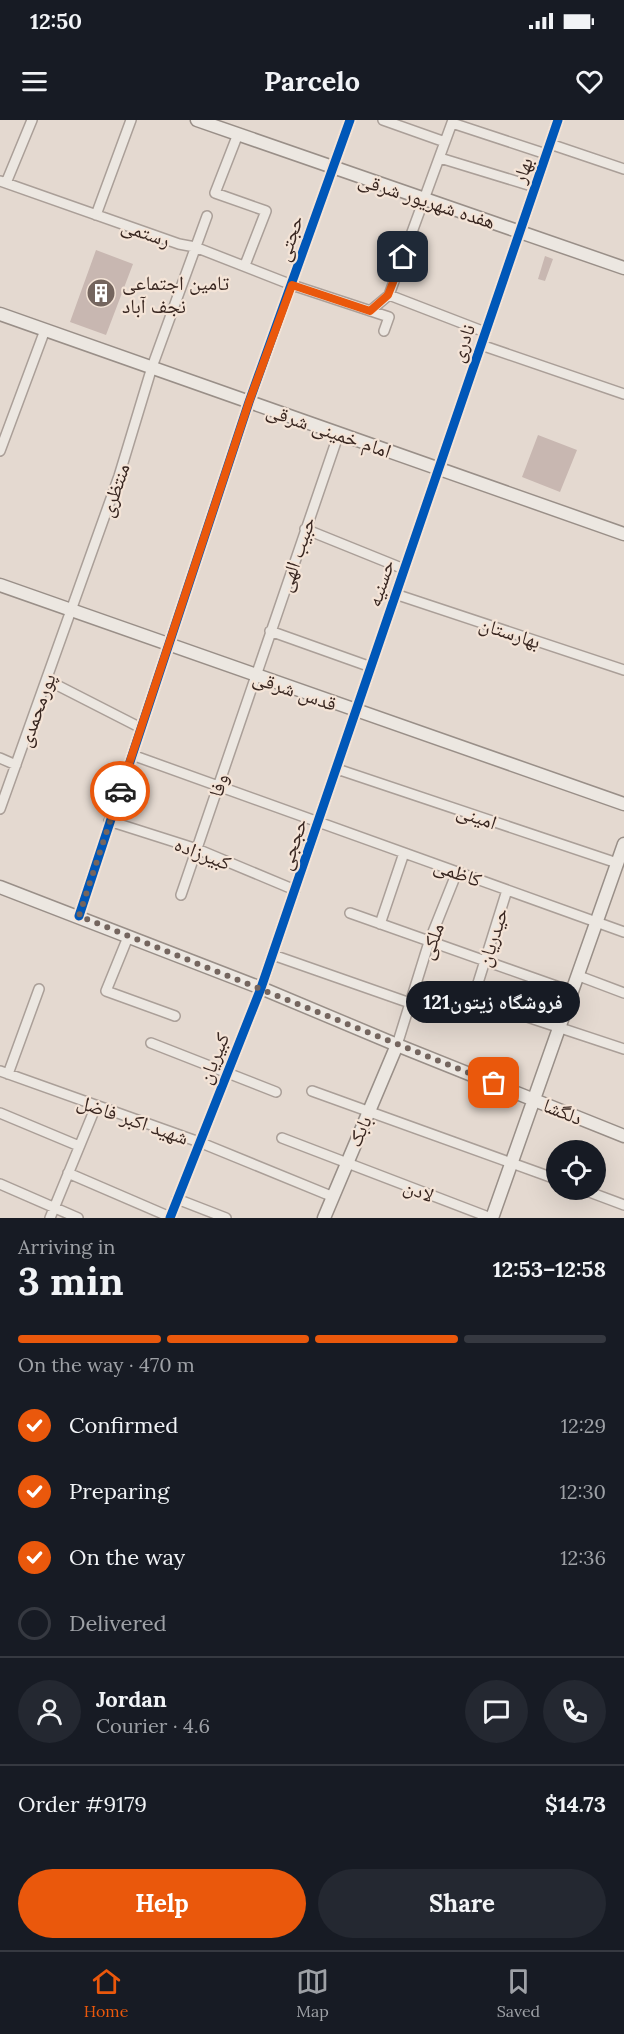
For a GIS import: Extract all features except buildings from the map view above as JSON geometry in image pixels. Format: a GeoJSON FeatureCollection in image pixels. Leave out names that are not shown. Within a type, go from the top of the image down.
{"type":"FeatureCollection","features":[{"type":"Feature","properties":{"kind":"street"},"geometry":{"type":"LineString","coordinates":[[3,182],[32,120]]}},
{"type":"Feature","properties":{"kind":"street"},"geometry":{"type":"LineString","coordinates":[[96,215],[131,120]]}},
{"type":"Feature","properties":{"kind":"street","name":"هفده شهریور شرقی"},"geometry":{"type":"LineString","coordinates":[[197,120],[624,268]]}},
{"type":"Feature","properties":{"kind":"street","name":"حجتی"},"geometry":{"type":"LineString","coordinates":[[79,916],[249,402],[350,120]]}},
{"type":"Feature","properties":{"kind":"street"},"geometry":{"type":"LineString","coordinates":[[383,120],[445,142]]}},
{"type":"Feature","properties":{"kind":"street","name":"بهار"},"geometry":{"type":"LineString","coordinates":[[520,231],[558,120]]}},
{"type":"Feature","properties":{"kind":"street"},"geometry":{"type":"LineString","coordinates":[[370,311],[388,295],[426,200],[453,122],[624,169]]}},
{"type":"Feature","properties":{"kind":"street"},"geometry":{"type":"LineString","coordinates":[[238,134],[215,193],[266,211],[244,265]]}},
{"type":"Feature","properties":{"kind":"street"},"geometry":{"type":"LineString","coordinates":[[440,158],[535,187]]}},
{"type":"Feature","properties":{"kind":"street","name":"رستمی"},"geometry":{"type":"LineString","coordinates":[[3,182],[179,244],[195,247],[292,285],[370,311]]}},
{"type":"Feature","properties":{"kind":"street","name":"منتظری"},"geometry":{"type":"LineString","coordinates":[[72,611],[119,477],[152,367],[207,216]]}},
{"type":"Feature","properties":{"kind":"street","name":"نادری"},"geometry":{"type":"LineString","coordinates":[[437,467],[520,231]]}},
{"type":"Feature","properties":{"kind":"street"},"geometry":{"type":"LineString","coordinates":[[388,295],[485,332]]}},
{"type":"Feature","properties":{"kind":"street"},"geometry":{"type":"LineString","coordinates":[[370,311],[389,317],[384,331]]}},
{"type":"Feature","properties":{"kind":"street","name":"امام خمینی شرقی"},"geometry":{"type":"LineString","coordinates":[[0,315],[339,432],[624,534]]}},
{"type":"Feature","properties":{"kind":"street"},"geometry":{"type":"LineString","coordinates":[[0,451],[45,330]]}},
{"type":"Feature","properties":{"kind":"street"},"geometry":{"type":"LineString","coordinates":[[481,345],[624,394]]}},
{"type":"Feature","properties":{"kind":"street","name":"حبیب الهی"},"geometry":{"type":"LineString","coordinates":[[254,676],[339,432]]}},
{"type":"Feature","properties":{"kind":"street","name":"حسنیه"},"geometry":{"type":"LineString","coordinates":[[357,712],[437,467]]}},
{"type":"Feature","properties":{"kind":"street"},"geometry":{"type":"LineString","coordinates":[[305,529],[404,569]]}},
{"type":"Feature","properties":{"kind":"street","name":"قدس شرقی"},"geometry":{"type":"LineString","coordinates":[[0,585],[624,804]]}},
{"type":"Feature","properties":{"kind":"street","name":"بهارستان"},"geometry":{"type":"LineString","coordinates":[[395,594],[624,670]]}},
{"type":"Feature","properties":{"kind":"street","name":"پورمحمدی"},"geometry":{"type":"LineString","coordinates":[[0,809],[72,611]]}},
{"type":"Feature","properties":{"kind":"street"},"geometry":{"type":"LineString","coordinates":[[270,631],[371,667]]}},
{"type":"Feature","properties":{"kind":"street","name":"وفا"},"geometry":{"type":"LineString","coordinates":[[181,895],[254,676]]}},
{"type":"Feature","properties":{"kind":"street"},"geometry":{"type":"LineString","coordinates":[[47,680],[141,728]]}},
{"type":"Feature","properties":{"kind":"street","name":"حججی"},"geometry":{"type":"LineString","coordinates":[[261,988],[357,712]]}},
{"type":"Feature","properties":{"kind":"street","name":"کاظمی"},"geometry":{"type":"LineString","coordinates":[[132,755],[624,932]]}},
{"type":"Feature","properties":{"kind":"street"},"geometry":{"type":"LineString","coordinates":[[0,758],[16,765]]}},
{"type":"Feature","properties":{"kind":"street","name":"امینی"},"geometry":{"type":"LineString","coordinates":[[337,769],[617,863]]}},
{"type":"Feature","properties":{"kind":"street","name":"کبیرزاده"},"geometry":{"type":"LineString","coordinates":[[110,821],[196,849],[295,890]]}},
{"type":"Feature","properties":{"kind":"street"},"geometry":{"type":"LineString","coordinates":[[491,1218],[561,1028],[624,844]]}},
{"type":"Feature","properties":{"kind":"street"},"geometry":{"type":"LineString","coordinates":[[380,924],[404,853]]}},
{"type":"Feature","properties":{"kind":"street","name":"ملکی"},"geometry":{"type":"LineString","coordinates":[[397,1046],[429,942],[457,872]]}},
{"type":"Feature","properties":{"kind":"street","name":"دلگشا"},"geometry":{"type":"LineString","coordinates":[[0,887],[261,988],[397,1046],[624,1136]]}},
{"type":"Feature","properties":{"kind":"street","name":"حیدریان"},"geometry":{"type":"LineString","coordinates":[[507,890],[473,999],[561,1028]]}},
{"type":"Feature","properties":{"kind":"street"},"geometry":{"type":"LineString","coordinates":[[350,913],[573,992]]}},
{"type":"Feature","properties":{"kind":"street"},"geometry":{"type":"LineString","coordinates":[[128,937],[106,991],[175,1016]]}},
{"type":"Feature","properties":{"kind":"street"},"geometry":{"type":"LineString","coordinates":[[273,955],[410,1003]]}},
{"type":"Feature","properties":{"kind":"street"},"geometry":{"type":"LineString","coordinates":[[579,976],[624,993]]}},
{"type":"Feature","properties":{"kind":"street","name":"کبیریان"},"geometry":{"type":"LineString","coordinates":[[170,1218],[261,988]]}},
{"type":"Feature","properties":{"kind":"street"},"geometry":{"type":"LineString","coordinates":[[4,1072],[39,989]]}},
{"type":"Feature","properties":{"kind":"street"},"geometry":{"type":"LineString","coordinates":[[561,1028],[624,1049]]}},
{"type":"Feature","properties":{"kind":"street"},"geometry":{"type":"LineString","coordinates":[[152,1043],[276,1092]]}},
{"type":"Feature","properties":{"kind":"street","name":"بابک"},"geometry":{"type":"LineString","coordinates":[[324,1218],[346,1161],[397,1046]]}},
{"type":"Feature","properties":{"kind":"street","name":"شهید اکبر فاضل"},"geometry":{"type":"LineString","coordinates":[[4,1072],[199,1142],[331,1197]]}},
{"type":"Feature","properties":{"kind":"street"},"geometry":{"type":"LineString","coordinates":[[312,1091],[546,1175]]}},
{"type":"Feature","properties":{"kind":"street"},"geometry":{"type":"LineString","coordinates":[[50,1218],[96,1106]]}},
{"type":"Feature","properties":{"kind":"street"},"geometry":{"type":"LineString","coordinates":[[0,1113],[80,1146]]}},
{"type":"Feature","properties":{"kind":"street","name":"لادن"},"geometry":{"type":"LineString","coordinates":[[282,1138],[491,1218]]}},
{"type":"Feature","properties":{"kind":"street"},"geometry":{"type":"LineString","coordinates":[[68,1173],[170,1218]]}},
{"type":"Feature","properties":{"kind":"street"},"geometry":{"type":"LineString","coordinates":[[0,1184],[78,1218]]}},
{"type":"Feature","properties":{"kind":"street"},"geometry":{"type":"LineString","coordinates":[[606,1198],[624,1204]]}},
{"type":"Feature","properties":{"kind":"street"},"geometry":{"type":"LineString","coordinates":[[177,1199],[226,1218]]}},
{"type":"Feature","properties":{"kind":"cycle path"},"geometry":{"type":"LineString","coordinates":[[79,916],[249,402],[350,120]]}},
{"type":"Feature","properties":{"kind":"cycle path"},"geometry":{"type":"LineString","coordinates":[[170,1218],[261,988],[558,120]]}},
{"type":"Feature","properties":{"kind":"way so far"},"geometry":{"type":"LineString","coordinates":[[120,791],[79,916],[261,988],[397,1046],[494,1083]]}},
{"type":"Feature","properties":{"kind":"place","name":"تامین اجتماعی نجف آباد"},"geometry":{"type":"Point","coordinates":[101,293]}},
{"type":"Feature","properties":{"kind":"place","name":"فروشگاه زیتون121"},"geometry":{"type":"Point","coordinates":[494,1083]}},
{"type":"Feature","properties":{"kind":"route"},"geometry":{"type":"LineString","coordinates":[[120,791],[170,646],[249,402],[292,285],[370,311],[388,295],[403,257]]}}]}
